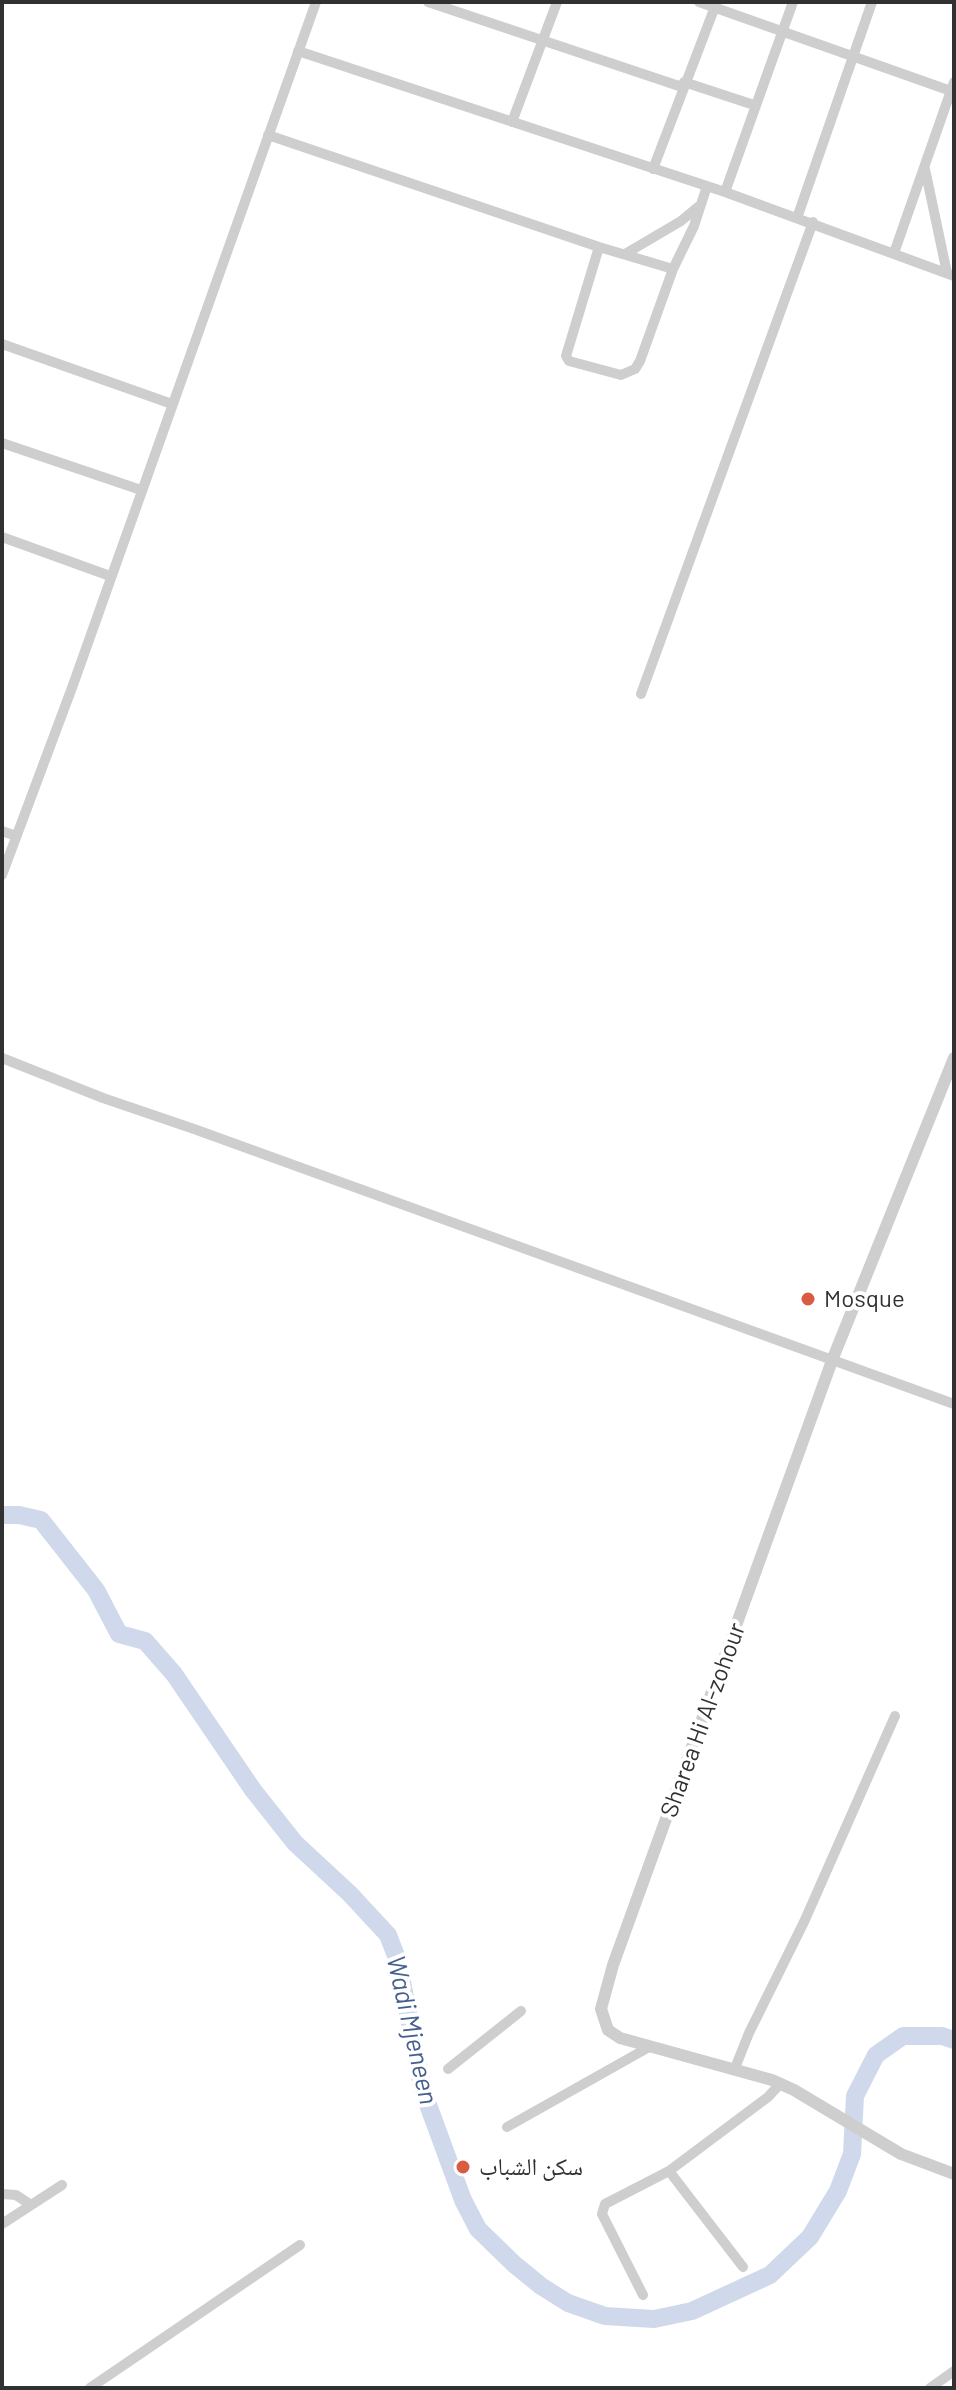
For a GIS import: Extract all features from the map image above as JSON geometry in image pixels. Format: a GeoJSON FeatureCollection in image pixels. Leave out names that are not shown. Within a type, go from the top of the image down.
{"type":"FeatureCollection","features":[{"type":"Feature","properties":{"kind":"street"},"geometry":{"type":"LineString","coordinates":[[2,875],[316,2]]}},
{"type":"Feature","properties":{"kind":"street"},"geometry":{"type":"LineString","coordinates":[[428,2],[754,105]]}},
{"type":"Feature","properties":{"kind":"street"},"geometry":{"type":"LineString","coordinates":[[512,122],[557,2]]}},
{"type":"Feature","properties":{"kind":"street"},"geometry":{"type":"LineString","coordinates":[[699,2],[715,5],[853,57],[952,86],[894,253]]}},
{"type":"Feature","properties":{"kind":"street"},"geometry":{"type":"LineString","coordinates":[[725,192],[793,2]]}},
{"type":"Feature","properties":{"kind":"street"},"geometry":{"type":"LineString","coordinates":[[797,218],[872,2]]}},
{"type":"Feature","properties":{"kind":"street"},"geometry":{"type":"LineString","coordinates":[[653,169],[715,5]]}},
{"type":"Feature","properties":{"kind":"street"},"geometry":{"type":"LineString","coordinates":[[298,51],[813,222],[950,274]]}},
{"type":"Feature","properties":{"kind":"street"},"geometry":{"type":"LineString","coordinates":[[268,135],[673,269]]}},
{"type":"Feature","properties":{"kind":"street"},"geometry":{"type":"LineString","coordinates":[[924,168],[950,274]]}},
{"type":"Feature","properties":{"kind":"street"},"geometry":{"type":"LineString","coordinates":[[599,247],[566,356],[569,361],[621,375],[635,369],[673,269],[694,226],[707,186]]}},
{"type":"Feature","properties":{"kind":"street"},"geometry":{"type":"LineString","coordinates":[[625,254],[699,206]]}},
{"type":"Feature","properties":{"kind":"street"},"geometry":{"type":"LineString","coordinates":[[641,694],[813,222]]}},
{"type":"Feature","properties":{"kind":"street"},"geometry":{"type":"LineString","coordinates":[[2,344],[172,404]]}},
{"type":"Feature","properties":{"kind":"street"},"geometry":{"type":"LineString","coordinates":[[2,443],[141,490]]}},
{"type":"Feature","properties":{"kind":"street"},"geometry":{"type":"LineString","coordinates":[[2,537],[110,576]]}},
{"type":"Feature","properties":{"kind":"street"},"geometry":{"type":"LineString","coordinates":[[2,831],[16,836]]}},
{"type":"Feature","properties":{"kind":"street"},"geometry":{"type":"LineString","coordinates":[[2,1058],[103,1098],[954,1404]]}},
{"type":"Feature","properties":{"kind":"street","name":"Sharea Hi Al-zohour"},"geometry":{"type":"LineString","coordinates":[[954,1058],[833,1358],[604,1991],[601,2009],[608,2030],[620,2038],[735,2068],[780,2084],[901,2154],[954,2174]]}},
{"type":"Feature","properties":{"kind":"street"},"geometry":{"type":"LineString","coordinates":[[735,2068],[804,1922],[895,1716]]}},
{"type":"Feature","properties":{"kind":"street"},"geometry":{"type":"LineString","coordinates":[[448,2069],[521,2011]]}},
{"type":"Feature","properties":{"kind":"street"},"geometry":{"type":"LineString","coordinates":[[507,2127],[651,2046]]}},
{"type":"Feature","properties":{"kind":"street"},"geometry":{"type":"LineString","coordinates":[[643,2295],[602,2214],[602,2208],[609,2200],[669,2171],[768,2097],[780,2084]]}},
{"type":"Feature","properties":{"kind":"street"},"geometry":{"type":"LineString","coordinates":[[669,2171],[743,2267]]}},
{"type":"Feature","properties":{"kind":"street"},"geometry":{"type":"LineString","coordinates":[[2,2224],[62,2185]]}},
{"type":"Feature","properties":{"kind":"street"},"geometry":{"type":"LineString","coordinates":[[2,2194],[16,2195],[31,2205]]}},
{"type":"Feature","properties":{"kind":"street"},"geometry":{"type":"LineString","coordinates":[[90,2388],[300,2245]]}},
{"type":"Feature","properties":{"kind":"street"},"geometry":{"type":"LineString","coordinates":[[930,2388],[954,2371]]}},
{"type":"Feature","properties":{"kind":"waterway","name":"Wadi Mjeneen"},"geometry":{"type":"LineString","coordinates":[[2,1515],[41,1520],[96,1590],[119,1634],[145,1641],[174,1674],[253,1790],[295,1843],[350,1894],[388,1935],[398,1961],[423,2091],[463,2200],[478,2229],[514,2264],[568,2303],[605,2316],[654,2319],[692,2311],[770,2275],[810,2237],[838,2191],[852,2154],[855,2096],[876,2055],[903,2036],[942,2036],[954,2040]]}},
{"type":"Feature","properties":{"kind":"place","name":"Mosque"},"geometry":{"type":"Point","coordinates":[808,1299]}},
{"type":"Feature","properties":{"kind":"place","name":"سكن الشباب"},"geometry":{"type":"Point","coordinates":[463,2167]}}]}
